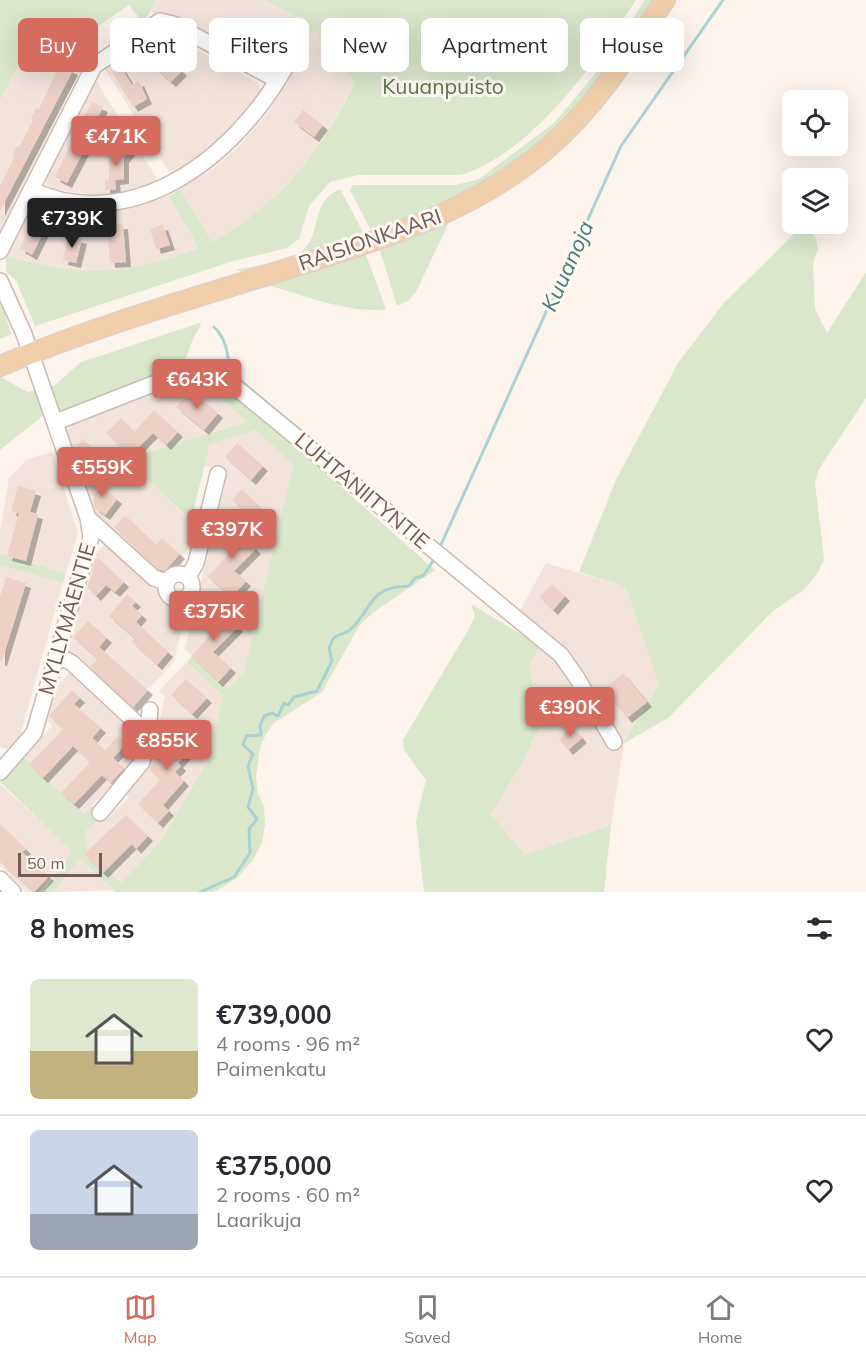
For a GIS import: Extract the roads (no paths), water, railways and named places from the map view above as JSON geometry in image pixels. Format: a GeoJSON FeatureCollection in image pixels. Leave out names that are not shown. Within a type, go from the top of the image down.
{"type":"FeatureCollection","features":[{"type":"Feature","properties":{"kind":"main road","name":"RAISIONKAARI"},"geometry":{"type":"LineString","coordinates":[[0,366],[410,229],[476,199],[523,168],[577,120],[624,61],[665,0]]}},
{"type":"Feature","properties":{"kind":"street"},"geometry":{"type":"LineString","coordinates":[[0,251],[94,66],[160,21],[173,24],[277,80]]}},
{"type":"Feature","properties":{"kind":"street"},"geometry":{"type":"LineString","coordinates":[[30,190],[63,201],[104,204],[147,195],[169,186],[201,165],[229,139],[255,112],[282,72]]}},
{"type":"Feature","properties":{"kind":"street","name":"MYLLYMÄENTIE"},"geometry":{"type":"LineString","coordinates":[[0,281],[31,354],[56,422],[88,518],[91,537],[34,733],[0,772]]}},
{"type":"Feature","properties":{"kind":"street","name":"LUHTANIITYNTIE"},"geometry":{"type":"LineString","coordinates":[[56,422],[194,368],[206,368],[222,376],[561,655],[578,678],[614,742]]}},
{"type":"Feature","properties":{"kind":"street"},"geometry":{"type":"LineString","coordinates":[[188,577],[196,563],[218,474]]}},
{"type":"Feature","properties":{"kind":"street"},"geometry":{"type":"LineString","coordinates":[[88,518],[154,578],[167,582]]}},
{"type":"Feature","properties":{"kind":"street"},"geometry":{"type":"LineString","coordinates":[[176,574],[188,577],[192,583],[192,591],[183,599],[176,599],[169,594],[167,582],[176,574]]}},
{"type":"Feature","properties":{"kind":"street"},"geometry":{"type":"LineString","coordinates":[[57,655],[72,663],[148,734]]}},
{"type":"Feature","properties":{"kind":"street"},"geometry":{"type":"LineString","coordinates":[[100,813],[142,762],[150,710]]}},
{"type":"Feature","properties":{"kind":"street"},"geometry":{"type":"LineString","coordinates":[[0,879],[13,892]]}},
{"type":"Feature","properties":{"kind":"waterway","name":"Kuuanoja"},"geometry":{"type":"LineString","coordinates":[[439,549],[621,146],[723,0]]}},
{"type":"Feature","properties":{"kind":"waterway"},"geometry":{"type":"LineString","coordinates":[[214,327],[224,342],[230,372],[423,532]]}},
{"type":"Feature","properties":{"kind":"waterway","name":"Kuuanoja"},"geometry":{"type":"LineString","coordinates":[[200,892],[234,877],[250,853],[249,829],[257,819],[248,807],[253,789],[248,766],[253,754],[243,745],[246,736],[261,735],[260,726],[264,716],[272,713],[278,716],[284,703],[288,705],[294,697],[317,691],[332,661],[329,648],[333,639],[350,630],[378,595],[395,587],[409,586],[415,578],[423,576],[433,561]]}},
{"type":"Feature","properties":{"kind":"park label","name":"Kuuanpuisto"},"geometry":{"type":"Point","coordinates":[443,87]}}]}
